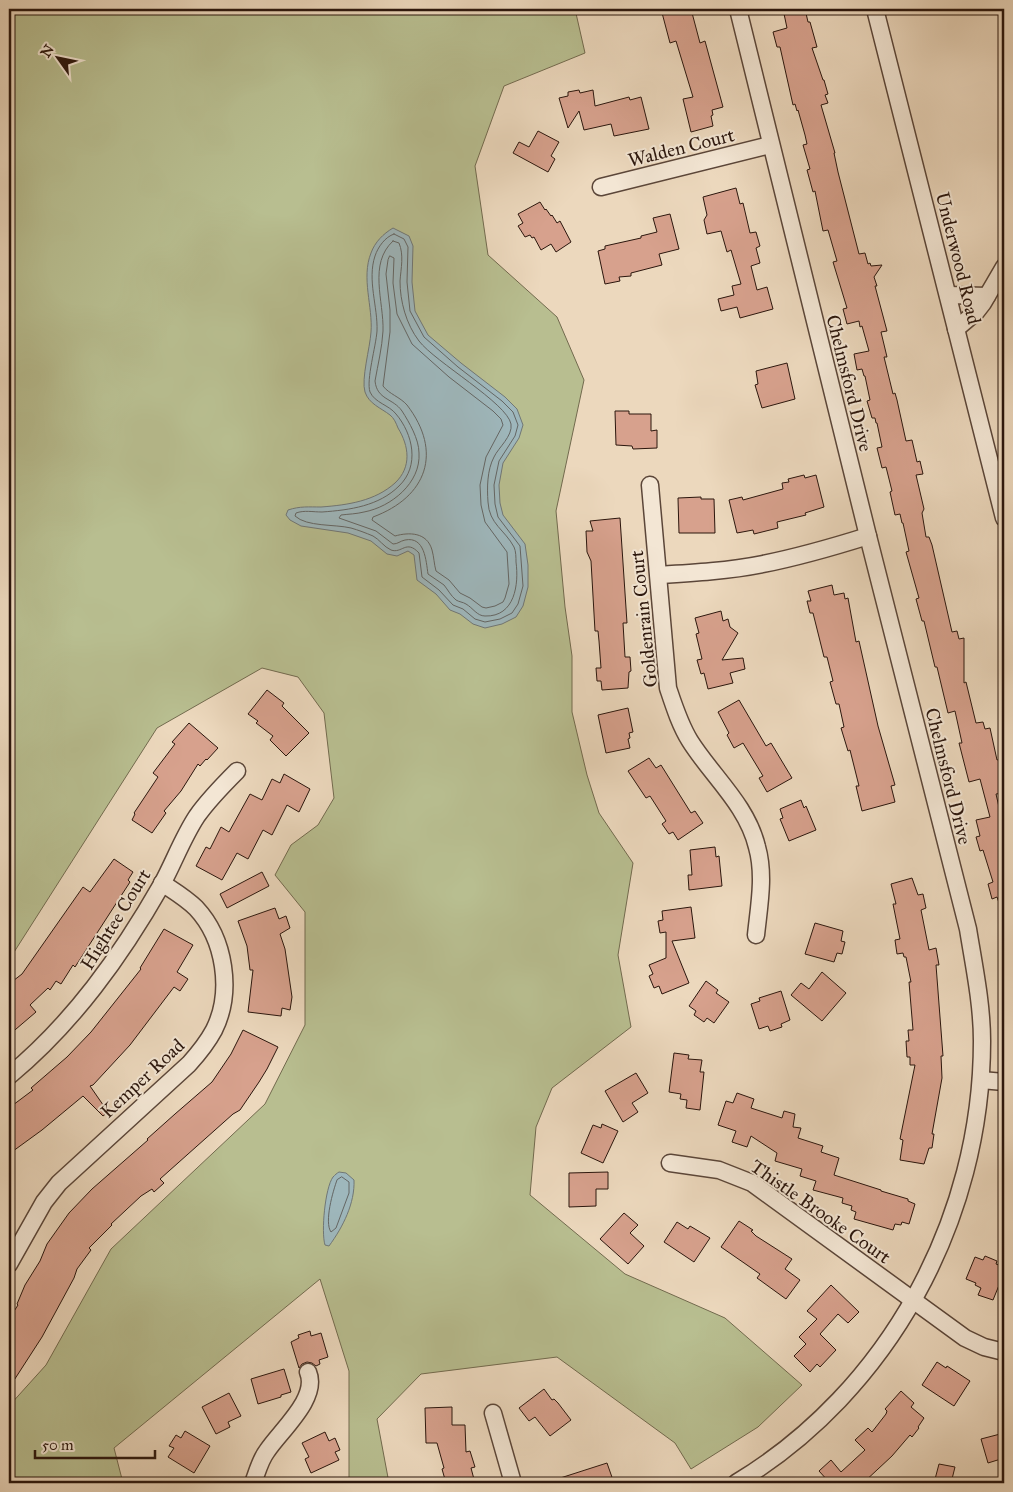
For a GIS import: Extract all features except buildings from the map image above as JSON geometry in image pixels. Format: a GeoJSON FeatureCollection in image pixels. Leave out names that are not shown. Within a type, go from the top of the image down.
{"type":"FeatureCollection","features":[{"type":"Feature","properties":{"kind":"street","name":"Chelmsford Drive"},"geometry":{"type":"LineString","coordinates":[[736,1483],[760,1469],[806,1433],[845,1393],[879,1354],[934,1263],[952,1219],[975,1128],[981,1080],[982,1040],[978,987],[968,929],[770,145],[738,9]]}},
{"type":"Feature","properties":{"kind":"street","name":"Underwood Road"},"geometry":{"type":"LineString","coordinates":[[875,9],[1004,518]]}},
{"type":"Feature","properties":{"kind":"street","name":"Walden Court"},"geometry":{"type":"LineString","coordinates":[[602,187],[770,145]]}},
{"type":"Feature","properties":{"kind":"street"},"geometry":{"type":"LineString","coordinates":[[956,329],[976,312],[1004,268]]}},
{"type":"Feature","properties":{"kind":"street"},"geometry":{"type":"LineString","coordinates":[[948,295],[986,296]]}},
{"type":"Feature","properties":{"kind":"street","name":"Goldenrain Court"},"geometry":{"type":"LineString","coordinates":[[650,485],[668,688],[678,718],[693,746],[736,802],[749,825],[757,847],[761,870],[756,935]]}},
{"type":"Feature","properties":{"kind":"street"},"geometry":{"type":"LineString","coordinates":[[659,575],[762,565],[868,536]]}},
{"type":"Feature","properties":{"kind":"street","name":"Hightee Court"},"geometry":{"type":"LineString","coordinates":[[9,1076],[55,1034],[83,1003],[113,964],[162,883],[196,817],[217,791],[238,771]]}},
{"type":"Feature","properties":{"kind":"street","name":"Kemper Road"},"geometry":{"type":"LineString","coordinates":[[9,1264],[44,1202],[59,1183],[188,1064],[203,1047],[214,1030],[220,1013],[224,976],[220,952],[214,934],[196,908],[162,883]]}},
{"type":"Feature","properties":{"kind":"street"},"geometry":{"type":"LineString","coordinates":[[981,1080],[1004,1082]]}},
{"type":"Feature","properties":{"kind":"street","name":"Thistle Brooke Court"},"geometry":{"type":"LineString","coordinates":[[670,1163],[719,1170],[752,1183],[965,1338],[984,1347],[1004,1352]]}},
{"type":"Feature","properties":{"kind":"street"},"geometry":{"type":"LineString","coordinates":[[253,1483],[265,1453],[304,1404],[310,1392],[311,1379],[308,1372]]}},
{"type":"Feature","properties":{"kind":"street"},"geometry":{"type":"LineString","coordinates":[[493,1413],[513,1483]]}},
{"type":"Feature","properties":{"kind":"green space"},"geometry":{"type":"Polygon","coordinates":[[[9,9],[575,9],[585,53],[504,86],[475,166],[488,255],[557,317],[584,380],[556,511],[565,607],[572,656],[572,712],[587,775],[599,813],[633,863],[618,955],[631,1027],[552,1088],[536,1127],[530,1195],[625,1274],[725,1318],[802,1385],[758,1427],[691,1469],[675,1443],[557,1357],[421,1374],[377,1419],[389,1483],[349,1483],[349,1371],[320,1279],[114,1448],[123,1483],[9,1483],[9,1406],[46,1365],[111,1249],[265,1104],[305,1025],[305,912],[275,875],[291,845],[318,825],[334,798],[324,713],[298,677],[262,668],[157,728],[9,960],[9,9]]]}},
{"type":"Feature","properties":{"kind":"water"},"geometry":{"type":"Polygon","coordinates":[[[393,228],[409,236],[413,246],[412,282],[415,311],[428,335],[505,397],[517,409],[523,425],[519,438],[503,463],[499,485],[503,515],[525,544],[528,565],[528,587],[523,606],[516,617],[502,624],[485,628],[473,624],[460,614],[450,610],[436,594],[417,580],[414,555],[408,551],[397,556],[387,554],[371,541],[348,533],[301,526],[290,520],[286,515],[288,510],[297,508],[341,505],[370,498],[395,483],[404,470],[407,456],[402,435],[391,416],[369,400],[364,386],[371,332],[367,282],[368,263],[377,242],[393,228]]]}},
{"type":"Feature","properties":{"kind":"water"},"geometry":{"type":"Polygon","coordinates":[[[339,1172],[346,1173],[354,1180],[354,1189],[347,1214],[329,1246],[325,1245],[324,1239],[324,1210],[330,1183],[339,1172]]]}}]}
